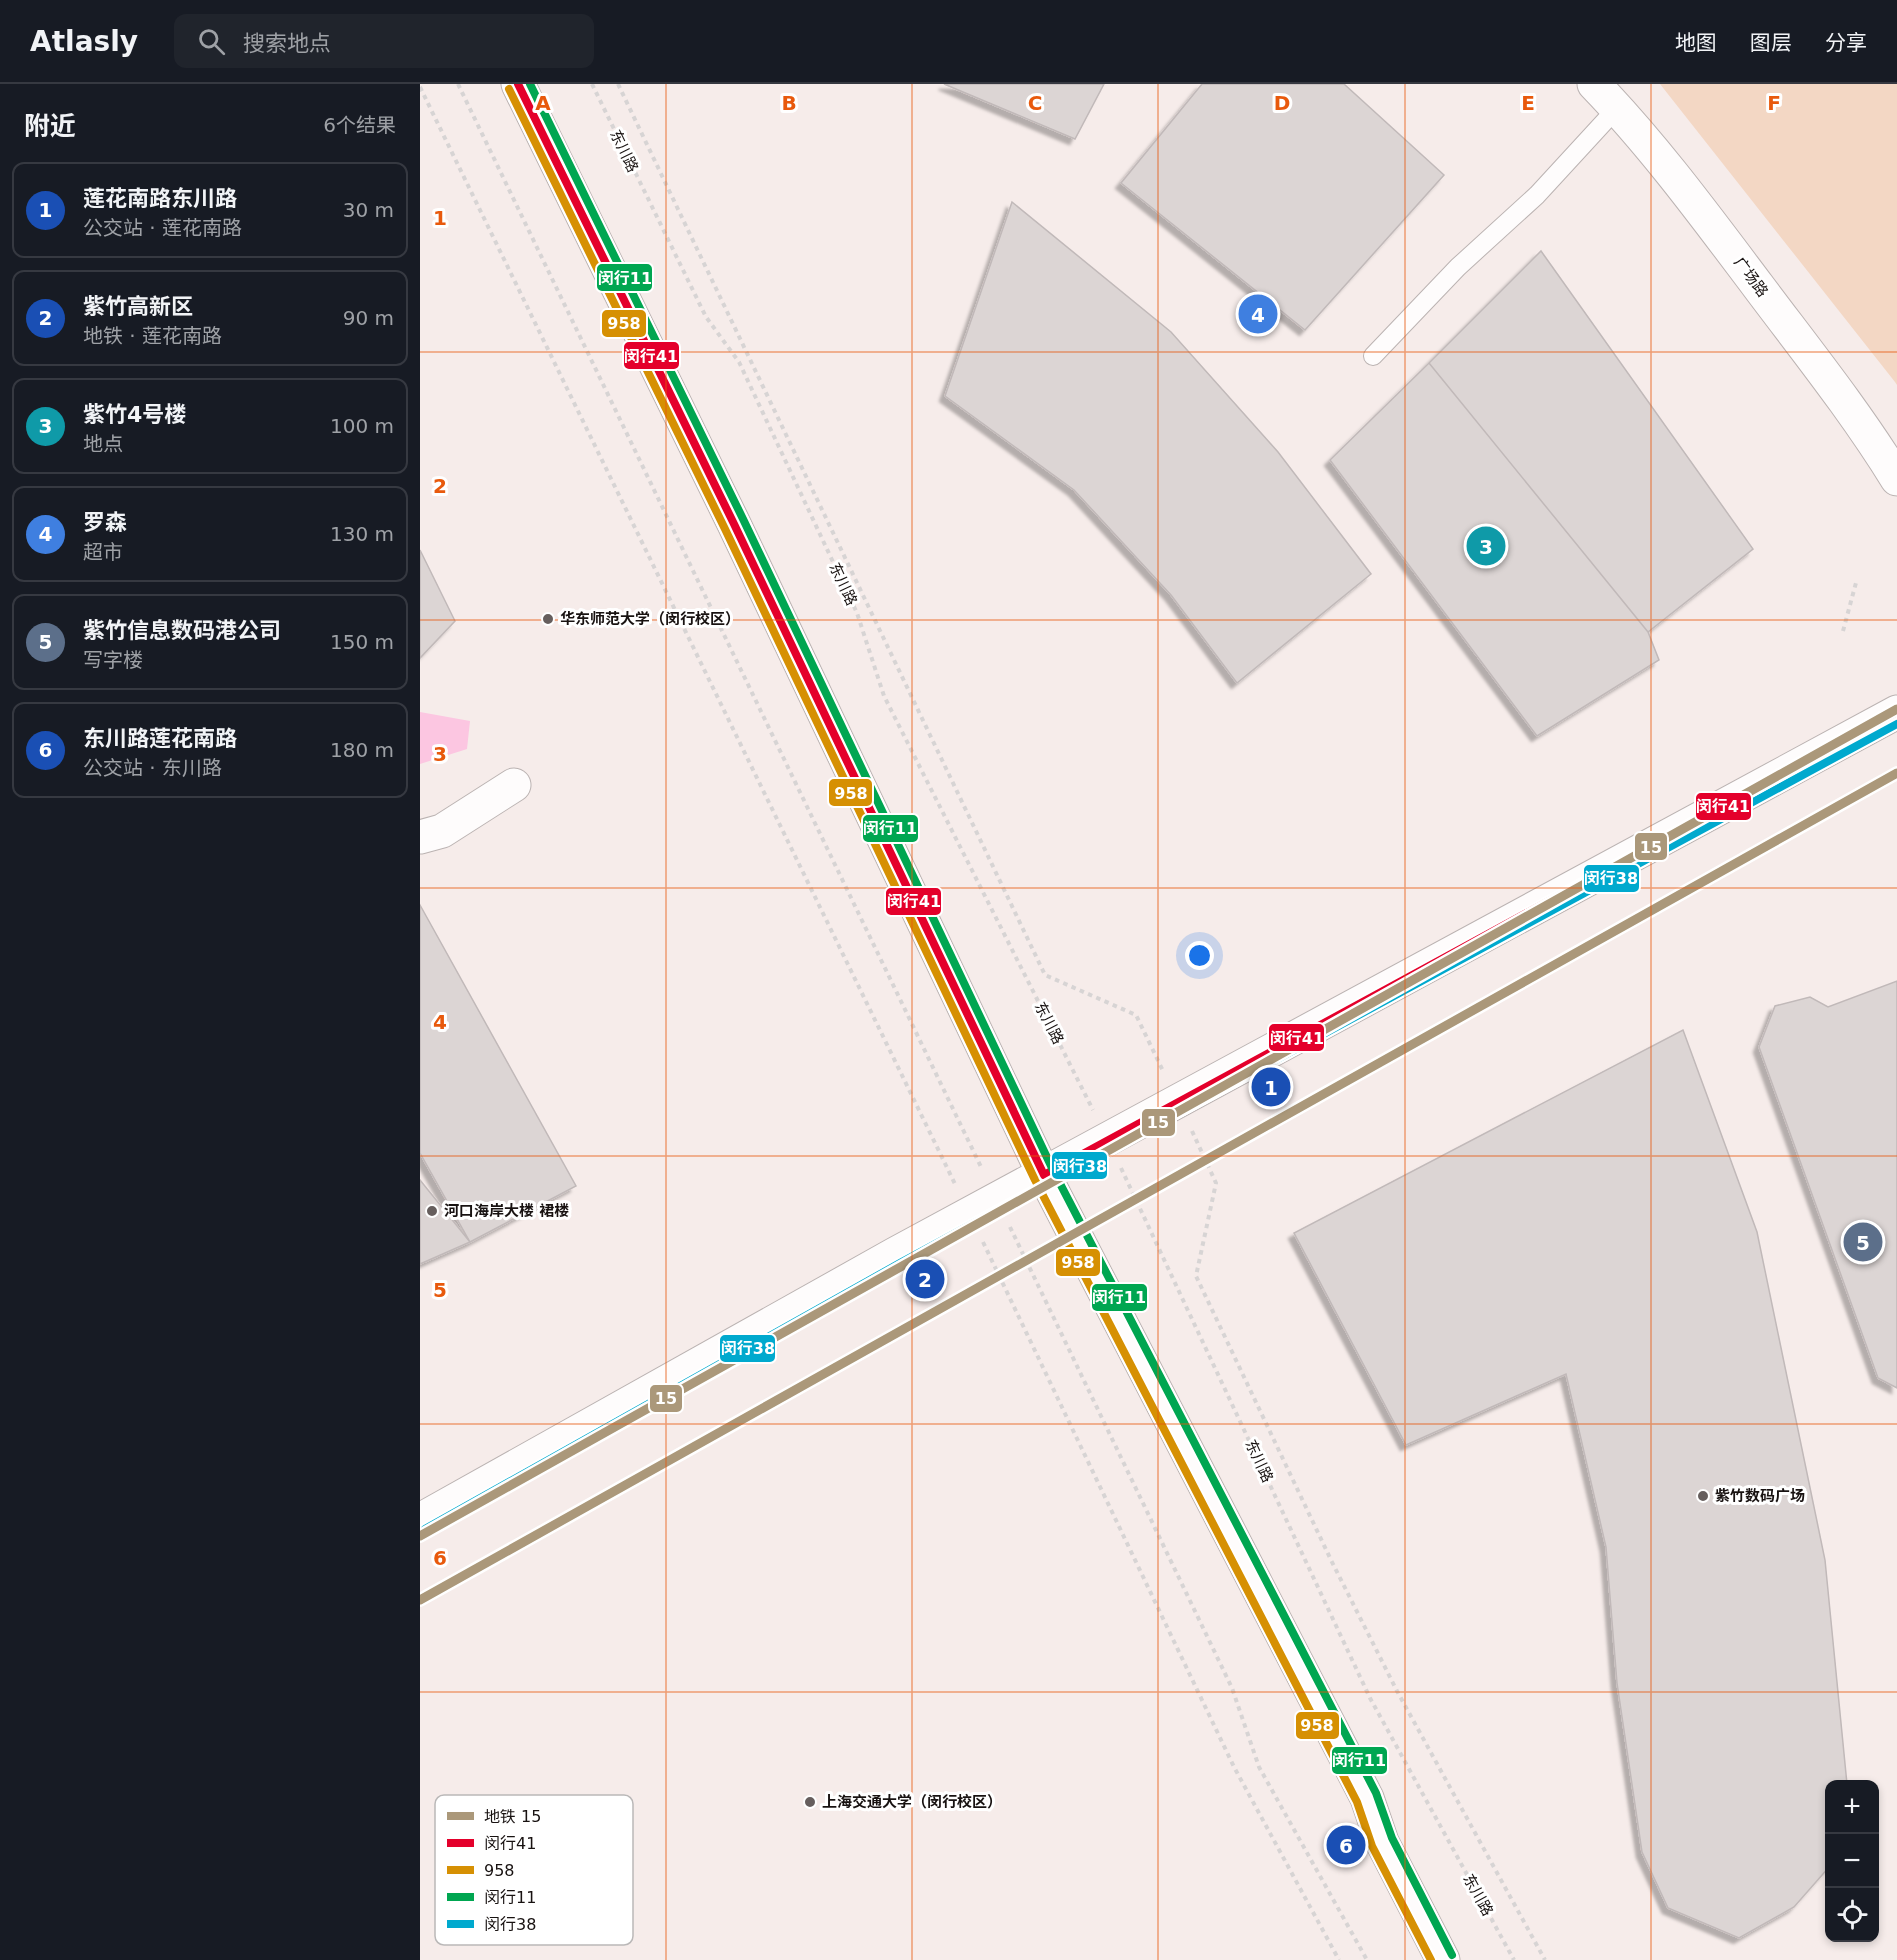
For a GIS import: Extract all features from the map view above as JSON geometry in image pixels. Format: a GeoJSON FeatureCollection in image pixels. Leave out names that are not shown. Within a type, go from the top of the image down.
{"type":"FeatureCollection","features":[{"type":"Feature","properties":{"kind":"main road"},"geometry":{"type":"LineString","coordinates":[[518,84],[734,524],[1044,1175],[1368,1798],[1382,1842],[1443,1960]]}},
{"type":"Feature","properties":{"kind":"main road","name":"广场路"},"geometry":{"type":"LineString","coordinates":[[1594,84],[1617,108],[1717,232],[1860,421],[1897,479]]}},
{"type":"Feature","properties":{"kind":"main road"},"geometry":{"type":"LineString","coordinates":[[420,1520],[984,1207],[1897,712]]}},
{"type":"Feature","properties":{"kind":"main road"},"geometry":{"type":"LineString","coordinates":[[420,837],[442,831],[514,784]]}},
{"type":"Feature","properties":{"kind":"lane"},"geometry":{"type":"LineString","coordinates":[[1373,356],[1458,267],[1537,195],[1617,108]]}},
{"type":"Feature","properties":{"kind":"path"},"geometry":{"type":"LineString","coordinates":[[458,84],[984,1207],[1234,1767],[1339,1960]]}},
{"type":"Feature","properties":{"kind":"path","name":"东川路"},"geometry":{"type":"LineString","coordinates":[[592,84],[706,317],[739,362],[857,613],[884,696],[1108,1140],[1370,1698],[1514,1960]]}},
{"type":"Feature","properties":{"kind":"path"},"geometry":{"type":"LineString","coordinates":[[618,84],[1045,975],[1136,1015],[1179,1102],[1216,1183],[1196,1276],[1331,1560],[1397,1691],[1545,1960]]}},
{"type":"Feature","properties":{"kind":"path"},"geometry":{"type":"LineString","coordinates":[[420,87],[984,1207],[1232,1688],[1259,1767],[1367,1960]]}},
{"type":"Feature","properties":{"kind":"path"},"geometry":{"type":"LineString","coordinates":[[1843,631],[1857,579]]}},
{"type":"Feature","properties":{"kind":"shaded area"},"geometry":{"type":"Polygon","coordinates":[[[1660,84],[1897,84],[1897,385],[1895,382],[1660,84]]]}},
{"type":"Feature","properties":{"kind":"shaded area"},"geometry":{"type":"Polygon","coordinates":[[[420,712],[470,721],[467,749],[420,764],[420,712]]]}},
{"type":"Feature","properties":{"kind":"building"},"geometry":{"type":"Polygon","coordinates":[[[944,84],[1104,84],[1075,139],[944,84]]]}},
{"type":"Feature","properties":{"kind":"building"},"geometry":{"type":"Polygon","coordinates":[[[1202,84],[1344,84],[1444,175],[1305,330],[1121,183],[1202,84]]]}},
{"type":"Feature","properties":{"kind":"building"},"geometry":{"type":"Polygon","coordinates":[[[1012,202],[1171,332],[1278,452],[1371,574],[1237,683],[1171,595],[1074,490],[945,396],[1012,202]]]}},
{"type":"Feature","properties":{"kind":"building"},"geometry":{"type":"Polygon","coordinates":[[[1541,251],[1753,549],[1648,632],[1429,363],[1541,251]]]}},
{"type":"Feature","properties":{"kind":"building"},"geometry":{"type":"Polygon","coordinates":[[[1429,363],[1648,632],[1659,660],[1537,736],[1330,460],[1429,363]]]}},
{"type":"Feature","properties":{"kind":"building"},"geometry":{"type":"Polygon","coordinates":[[[420,550],[455,621],[420,658],[420,550]]]}},
{"type":"Feature","properties":{"kind":"building"},"geometry":{"type":"Polygon","coordinates":[[[420,905],[576,1186],[470,1242],[420,1153],[420,905]]]}},
{"type":"Feature","properties":{"kind":"building"},"geometry":{"type":"Polygon","coordinates":[[[1897,981],[1897,1388],[1878,1378],[1759,1047],[1775,1006],[1810,997],[1828,1007],[1897,981]]]}},
{"type":"Feature","properties":{"kind":"building","name":"紫竹数码广场"},"geometry":{"type":"Polygon","coordinates":[[[1683,1030],[1757,1232],[1825,1560],[1847,1780],[1825,1780],[1825,1872],[1794,1907],[1739,1938],[1668,1908],[1642,1852],[1617,1683],[1606,1547],[1566,1374],[1406,1445],[1294,1233],[1683,1030]]]}},
{"type":"Feature","properties":{"kind":"building","name":"河口海岸大楼 裙楼"},"geometry":{"type":"Polygon","coordinates":[[[420,1180],[470,1242],[420,1264],[420,1180]]]}},
{"type":"Feature","properties":{"kind":"metro line","name":"15"},"geometry":{"type":"LineString","coordinates":[[420,1536],[1897,709]]}},
{"type":"Feature","properties":{"kind":"metro line","name":"15"},"geometry":{"type":"LineString","coordinates":[[420,1600],[1897,773]]}},
{"type":"Feature","properties":{"kind":"transit line","name":"闵行41"},"geometry":{"type":"LineString","coordinates":[[518,84],[734,524],[1044,1175]]}},
{"type":"Feature","properties":{"kind":"transit line","name":"闵行11"},"geometry":{"type":"LineString","coordinates":[[530,84],[743,519],[1053,1170],[1376,1793],[1392,1838],[1452,1955]]}},
{"type":"Feature","properties":{"kind":"transit line","name":"958"},"geometry":{"type":"LineString","coordinates":[[509,89],[725,529],[1035,1180],[1357,1802],[1372,1846],[1431,1960]]}},
{"type":"Feature","properties":{"kind":"transit line","name":"闵行41"},"geometry":{"type":"LineString","coordinates":[[1044,1175],[1897,712]]}},
{"type":"Feature","properties":{"kind":"transit line","name":"闵行38"},"geometry":{"type":"LineString","coordinates":[[425,1529],[900,1263],[1897,724]]}},
{"type":"Feature","properties":{"kind":"place","name":"罗森"},"geometry":{"type":"Point","coordinates":[1258,314]}},
{"type":"Feature","properties":{"kind":"place","name":"紫竹4号楼"},"geometry":{"type":"Point","coordinates":[1486,546]}},
{"type":"Feature","properties":{"kind":"place","name":"华东师范大学（闵行校区）"},"geometry":{"type":"Point","coordinates":[548,619]}},
{"type":"Feature","properties":{"kind":"place","name":"莲花南路东川路"},"geometry":{"type":"Point","coordinates":[1271,1087]}},
{"type":"Feature","properties":{"kind":"place","name":"河口海岸大楼 裙楼"},"geometry":{"type":"Point","coordinates":[432,1211]}},
{"type":"Feature","properties":{"kind":"place","name":"紫竹信息数码港公司"},"geometry":{"type":"Point","coordinates":[1863,1242]}},
{"type":"Feature","properties":{"kind":"place","name":"紫竹高新区"},"geometry":{"type":"Point","coordinates":[925,1279]}},
{"type":"Feature","properties":{"kind":"place","name":"紫竹数码广场"},"geometry":{"type":"Point","coordinates":[1703,1496]}},
{"type":"Feature","properties":{"kind":"place","name":"上海交通大学（闵行校区）"},"geometry":{"type":"Point","coordinates":[810,1802]}},
{"type":"Feature","properties":{"kind":"place","name":"东川路莲花南路"},"geometry":{"type":"Point","coordinates":[1346,1845]}}]}
